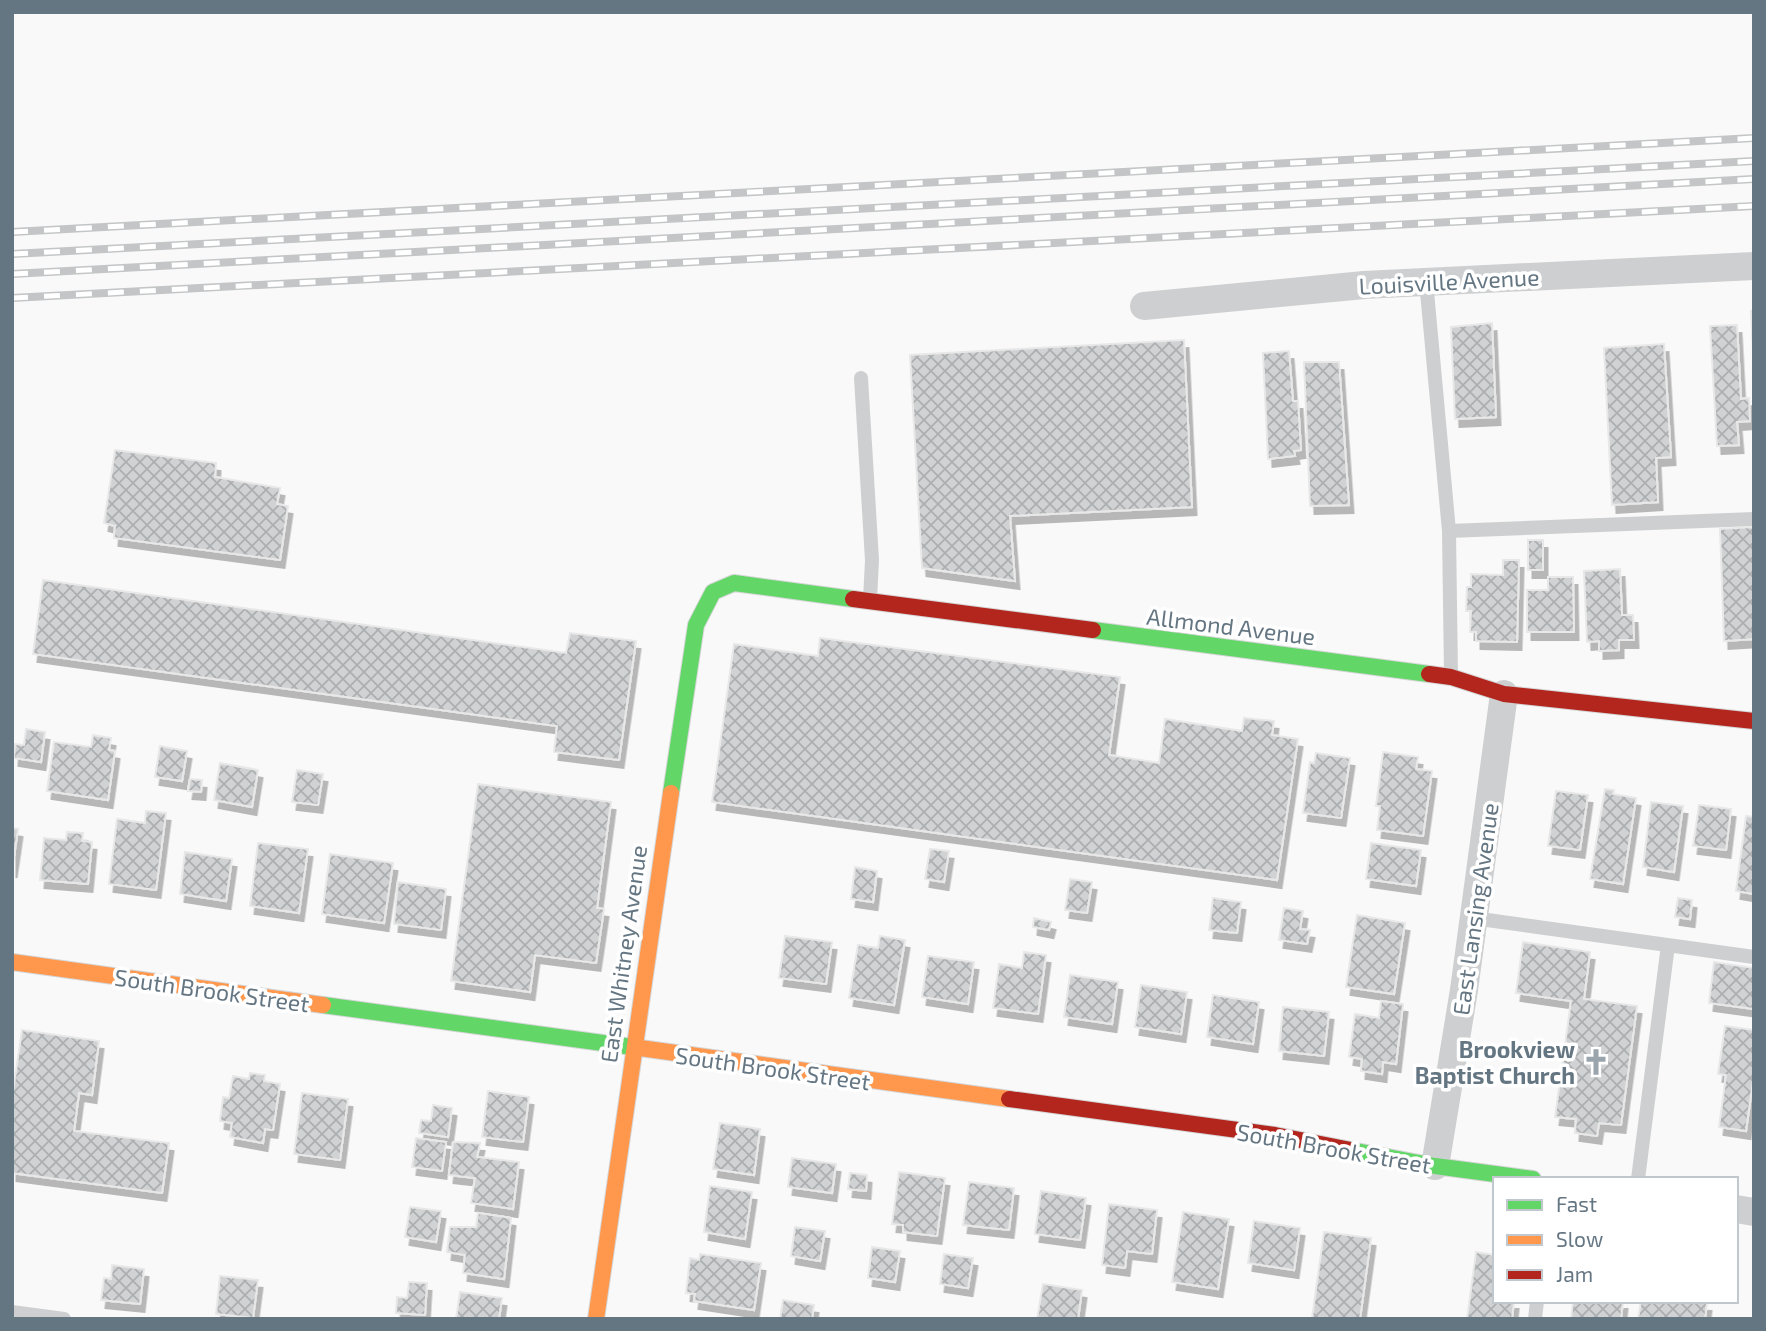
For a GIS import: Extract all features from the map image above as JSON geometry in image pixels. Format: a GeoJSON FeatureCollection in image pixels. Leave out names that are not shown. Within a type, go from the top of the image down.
{"type":"FeatureCollection","features":[{"type":"Feature","properties":{"kind":"street","name":"Louisville Avenue"},"geometry":{"type":"LineString","coordinates":[[1144,306],[1426,281],[1754,266]]}},
{"type":"Feature","properties":{"kind":"street","name":"Allmond Avenue"},"geometry":{"type":"LineString","coordinates":[[705,598],[717,587],[734,583],[1451,677],[1504,694],[1754,721]]}},
{"type":"Feature","properties":{"kind":"street","name":"East Whitney Avenue"},"geometry":{"type":"LineString","coordinates":[[596,1319],[632,1049],[696,625],[705,598]]}},
{"type":"Feature","properties":{"kind":"street","name":"East Lansing Avenue"},"geometry":{"type":"LineString","coordinates":[[1435,1166],[1474,918],[1504,694]]}},
{"type":"Feature","properties":{"kind":"street","name":"South Brook Street"},"geometry":{"type":"LineString","coordinates":[[12,962],[1275,1135],[1435,1166],[1518,1177]]}},
{"type":"Feature","properties":{"kind":"lane"},"geometry":{"type":"LineString","coordinates":[[1426,281],[1449,531],[1451,677]]}},
{"type":"Feature","properties":{"kind":"lane"},"geometry":{"type":"LineString","coordinates":[[860,378],[872,560],[870,601]]}},
{"type":"Feature","properties":{"kind":"lane"},"geometry":{"type":"LineString","coordinates":[[1449,531],[1754,519]]}},
{"type":"Feature","properties":{"kind":"lane"},"geometry":{"type":"LineString","coordinates":[[1474,918],[1754,957]]}},
{"type":"Feature","properties":{"kind":"lane"},"geometry":{"type":"LineString","coordinates":[[1638,1177],[1668,944]]}},
{"type":"Feature","properties":{"kind":"lane"},"geometry":{"type":"LineString","coordinates":[[12,1312],[64,1319]]}},
{"type":"Feature","properties":{"kind":"building"},"geometry":{"type":"Polygon","coordinates":[[[1754,310],[1754,373],[1751,311],[1754,310]]]}},
{"type":"Feature","properties":{"kind":"building"},"geometry":{"type":"Polygon","coordinates":[[[1492,323],[1496,417],[1455,419],[1451,327],[1492,323]]]}},
{"type":"Feature","properties":{"kind":"building"},"geometry":{"type":"Polygon","coordinates":[[[1737,325],[1741,399],[1749,398],[1750,421],[1737,422],[1739,445],[1717,446],[1710,326],[1737,325]]]}},
{"type":"Feature","properties":{"kind":"building"},"geometry":{"type":"Polygon","coordinates":[[[1184,340],[1192,507],[1010,516],[1015,581],[922,568],[910,355],[1184,340]]]}},
{"type":"Feature","properties":{"kind":"building"},"geometry":{"type":"Polygon","coordinates":[[[1664,344],[1671,457],[1656,458],[1658,502],[1612,505],[1604,348],[1664,344]]]}},
{"type":"Feature","properties":{"kind":"building"},"geometry":{"type":"Polygon","coordinates":[[[1289,351],[1293,401],[1298,401],[1301,450],[1294,451],[1295,456],[1268,459],[1263,353],[1289,351]]]}},
{"type":"Feature","properties":{"kind":"building"},"geometry":{"type":"Polygon","coordinates":[[[1304,362],[1339,362],[1349,505],[1310,506],[1304,362]]]}},
{"type":"Feature","properties":{"kind":"building"},"geometry":{"type":"Polygon","coordinates":[[[115,450],[216,463],[215,477],[280,488],[277,504],[288,506],[280,560],[114,538],[115,526],[104,523],[115,450]]]}},
{"type":"Feature","properties":{"kind":"building"},"geometry":{"type":"Polygon","coordinates":[[[1754,527],[1754,639],[1724,641],[1720,529],[1754,527]]]}},
{"type":"Feature","properties":{"kind":"building"},"geometry":{"type":"Polygon","coordinates":[[[1528,540],[1543,540],[1543,570],[1528,570],[1528,540]]]}},
{"type":"Feature","properties":{"kind":"building"},"geometry":{"type":"Polygon","coordinates":[[[1503,560],[1519,560],[1517,642],[1476,641],[1476,632],[1470,632],[1471,611],[1466,611],[1467,587],[1471,587],[1471,574],[1503,575],[1503,560]]]}},
{"type":"Feature","properties":{"kind":"building"},"geometry":{"type":"Polygon","coordinates":[[[1620,569],[1622,615],[1633,615],[1634,640],[1619,640],[1619,650],[1599,651],[1599,641],[1587,642],[1584,571],[1620,569]]]}},
{"type":"Feature","properties":{"kind":"building"},"geometry":{"type":"Polygon","coordinates":[[[1548,577],[1573,577],[1574,632],[1527,632],[1527,590],[1548,590],[1548,577]]]}},
{"type":"Feature","properties":{"kind":"building"},"geometry":{"type":"Polygon","coordinates":[[[43,580],[566,653],[570,633],[636,641],[619,760],[554,752],[557,726],[33,654],[43,580]]]}},
{"type":"Feature","properties":{"kind":"building"},"geometry":{"type":"Polygon","coordinates":[[[820,638],[1120,677],[1109,755],[1159,763],[1165,719],[1242,731],[1244,718],[1274,721],[1272,735],[1298,739],[1277,880],[712,802],[734,644],[818,656],[820,638]]]}},
{"type":"Feature","properties":{"kind":"building"},"geometry":{"type":"Polygon","coordinates":[[[26,729],[45,732],[41,762],[14,758],[15,744],[24,745],[26,729]]]}},
{"type":"Feature","properties":{"kind":"building"},"geometry":{"type":"Polygon","coordinates":[[[93,735],[111,738],[109,750],[115,751],[108,800],[47,791],[54,742],[91,747],[93,735]]]}},
{"type":"Feature","properties":{"kind":"building"},"geometry":{"type":"Polygon","coordinates":[[[160,746],[187,751],[182,781],[155,777],[160,746]]]}},
{"type":"Feature","properties":{"kind":"building"},"geometry":{"type":"Polygon","coordinates":[[[1383,752],[1418,757],[1416,769],[1432,771],[1423,836],[1377,830],[1380,806],[1376,806],[1383,752]]]}},
{"type":"Feature","properties":{"kind":"building"},"geometry":{"type":"Polygon","coordinates":[[[1316,753],[1350,758],[1341,818],[1303,813],[1310,762],[1314,763],[1316,753]]]}},
{"type":"Feature","properties":{"kind":"building"},"geometry":{"type":"Polygon","coordinates":[[[220,763],[258,770],[252,807],[214,800],[220,763]]]}},
{"type":"Feature","properties":{"kind":"building"},"geometry":{"type":"Polygon","coordinates":[[[297,770],[323,774],[318,805],[292,802],[297,770]]]}},
{"type":"Feature","properties":{"kind":"building"},"geometry":{"type":"Polygon","coordinates":[[[190,779],[202,780],[201,792],[188,791],[190,779]]]}},
{"type":"Feature","properties":{"kind":"building"},"geometry":{"type":"Polygon","coordinates":[[[478,784],[611,802],[597,908],[604,909],[596,963],[535,955],[530,992],[451,981],[478,784]]]}},
{"type":"Feature","properties":{"kind":"building"},"geometry":{"type":"Polygon","coordinates":[[[1605,789],[1614,790],[1613,794],[1636,798],[1623,884],[1590,879],[1605,789]]]}},
{"type":"Feature","properties":{"kind":"building"},"geometry":{"type":"Polygon","coordinates":[[[1556,791],[1588,795],[1580,850],[1548,846],[1556,791]]]}},
{"type":"Feature","properties":{"kind":"building"},"geometry":{"type":"Polygon","coordinates":[[[1651,802],[1683,806],[1674,872],[1643,867],[1651,802]]]}},
{"type":"Feature","properties":{"kind":"building"},"geometry":{"type":"Polygon","coordinates":[[[1699,805],[1731,809],[1726,850],[1693,846],[1699,805]]]}},
{"type":"Feature","properties":{"kind":"building"},"geometry":{"type":"Polygon","coordinates":[[[146,811],[166,813],[156,890],[109,884],[117,819],[145,823],[146,811]]]}},
{"type":"Feature","properties":{"kind":"building"},"geometry":{"type":"Polygon","coordinates":[[[1746,816],[1754,817],[1754,894],[1736,891],[1746,816]]]}},
{"type":"Feature","properties":{"kind":"building"},"geometry":{"type":"Polygon","coordinates":[[[12,828],[18,829],[12,870],[12,828]]]}},
{"type":"Feature","properties":{"kind":"building"},"geometry":{"type":"Polygon","coordinates":[[[67,832],[83,833],[82,841],[92,842],[88,884],[40,880],[44,838],[66,840],[67,832]]]}},
{"type":"Feature","properties":{"kind":"building"},"geometry":{"type":"Polygon","coordinates":[[[258,843],[308,849],[299,913],[250,906],[258,843]]]}},
{"type":"Feature","properties":{"kind":"building"},"geometry":{"type":"Polygon","coordinates":[[[1371,843],[1421,850],[1416,886],[1366,879],[1371,843]]]}},
{"type":"Feature","properties":{"kind":"building"},"geometry":{"type":"Polygon","coordinates":[[[930,849],[949,851],[944,882],[925,879],[930,849]]]}},
{"type":"Feature","properties":{"kind":"building"},"geometry":{"type":"Polygon","coordinates":[[[185,852],[232,859],[226,901],[180,894],[185,852]]]}},
{"type":"Feature","properties":{"kind":"building"},"geometry":{"type":"Polygon","coordinates":[[[330,854],[393,863],[384,923],[322,914],[330,854]]]}},
{"type":"Feature","properties":{"kind":"building"},"geometry":{"type":"Polygon","coordinates":[[[855,867],[877,871],[873,902],[851,899],[855,867]]]}},
{"type":"Feature","properties":{"kind":"building"},"geometry":{"type":"Polygon","coordinates":[[[1070,879],[1092,882],[1087,913],[1065,910],[1070,879]]]}},
{"type":"Feature","properties":{"kind":"building"},"geometry":{"type":"Polygon","coordinates":[[[398,882],[446,889],[441,930],[394,924],[398,882]]]}},
{"type":"Feature","properties":{"kind":"building"},"geometry":{"type":"Polygon","coordinates":[[[1213,898],[1241,902],[1237,933],[1209,930],[1213,898]]]}},
{"type":"Feature","properties":{"kind":"building"},"geometry":{"type":"Polygon","coordinates":[[[1678,898],[1692,900],[1690,919],[1675,917],[1678,898]]]}},
{"type":"Feature","properties":{"kind":"building"},"geometry":{"type":"Polygon","coordinates":[[[1284,908],[1303,911],[1300,929],[1310,930],[1307,944],[1279,940],[1284,908]]]}},
{"type":"Feature","properties":{"kind":"building"},"geometry":{"type":"Polygon","coordinates":[[[1357,915],[1405,923],[1394,994],[1346,987],[1357,915]]]}},
{"type":"Feature","properties":{"kind":"building"},"geometry":{"type":"Polygon","coordinates":[[[1034,918],[1051,922],[1049,930],[1033,927],[1034,918]]]}},
{"type":"Feature","properties":{"kind":"building"},"geometry":{"type":"Polygon","coordinates":[[[785,936],[832,942],[826,984],[779,978],[785,936]]]}},
{"type":"Feature","properties":{"kind":"building"},"geometry":{"type":"Polygon","coordinates":[[[880,936],[905,940],[894,1005],[849,998],[858,945],[878,948],[880,936]]]}},
{"type":"Feature","properties":{"kind":"building","name":"Brookview Baptist Church"},"geometry":{"type":"Polygon","coordinates":[[[1523,942],[1590,952],[1584,999],[1637,1006],[1621,1125],[1599,1123],[1597,1136],[1575,1133],[1576,1119],[1555,1117],[1571,1001],[1516,993],[1523,942]]]}},
{"type":"Feature","properties":{"kind":"building"},"geometry":{"type":"Polygon","coordinates":[[[1024,952],[1046,955],[1038,1014],[993,1008],[999,964],[1022,968],[1024,952]]]}},
{"type":"Feature","properties":{"kind":"building"},"geometry":{"type":"Polygon","coordinates":[[[928,956],[974,962],[968,1004],[922,997],[928,956]]]}},
{"type":"Feature","properties":{"kind":"building"},"geometry":{"type":"Polygon","coordinates":[[[1714,962],[1754,968],[1754,1009],[1709,1003],[1714,962]]]}},
{"type":"Feature","properties":{"kind":"building"},"geometry":{"type":"Polygon","coordinates":[[[1070,975],[1118,982],[1112,1024],[1064,1017],[1070,975]]]}},
{"type":"Feature","properties":{"kind":"building"},"geometry":{"type":"Polygon","coordinates":[[[1141,985],[1187,992],[1181,1034],[1135,1027],[1141,985]]]}},
{"type":"Feature","properties":{"kind":"building"},"geometry":{"type":"Polygon","coordinates":[[[1213,995],[1259,1002],[1253,1044],[1207,1037],[1213,995]]]}},
{"type":"Feature","properties":{"kind":"building"},"geometry":{"type":"Polygon","coordinates":[[[1381,1001],[1403,1004],[1396,1064],[1383,1062],[1382,1074],[1361,1071],[1362,1059],[1349,1057],[1355,1014],[1379,1018],[1381,1001]]]}},
{"type":"Feature","properties":{"kind":"building"},"geometry":{"type":"Polygon","coordinates":[[[1283,1007],[1329,1012],[1324,1056],[1279,1051],[1283,1007]]]}},
{"type":"Feature","properties":{"kind":"building"},"geometry":{"type":"Polygon","coordinates":[[[1725,1026],[1754,1030],[1754,1074],[1746,1131],[1719,1127],[1726,1075],[1718,1074],[1725,1026]]]}},
{"type":"Feature","properties":{"kind":"building"},"geometry":{"type":"Polygon","coordinates":[[[22,1030],[99,1041],[92,1095],[79,1093],[74,1131],[169,1143],[162,1193],[12,1173],[12,1098],[22,1030]]]}},
{"type":"Feature","properties":{"kind":"building"},"geometry":{"type":"Polygon","coordinates":[[[250,1073],[265,1075],[264,1081],[280,1084],[273,1130],[265,1129],[263,1143],[230,1137],[232,1123],[220,1121],[223,1097],[229,1098],[233,1076],[249,1079],[250,1073]]]}},
{"type":"Feature","properties":{"kind":"building"},"geometry":{"type":"Polygon","coordinates":[[[488,1091],[529,1097],[523,1142],[482,1137],[488,1091]]]}},
{"type":"Feature","properties":{"kind":"building"},"geometry":{"type":"Polygon","coordinates":[[[302,1093],[348,1099],[340,1160],[294,1154],[302,1093]]]}},
{"type":"Feature","properties":{"kind":"building"},"geometry":{"type":"Polygon","coordinates":[[[433,1105],[452,1108],[448,1137],[419,1133],[421,1120],[431,1121],[433,1105]]]}},
{"type":"Feature","properties":{"kind":"building"},"geometry":{"type":"Polygon","coordinates":[[[720,1123],[760,1129],[754,1175],[713,1169],[720,1123]]]}},
{"type":"Feature","properties":{"kind":"building"},"geometry":{"type":"Polygon","coordinates":[[[416,1138],[446,1142],[442,1171],[412,1167],[416,1138]]]}},
{"type":"Feature","properties":{"kind":"building"},"geometry":{"type":"Polygon","coordinates":[[[453,1142],[480,1143],[477,1157],[519,1162],[513,1209],[471,1203],[475,1178],[449,1175],[453,1142]]]}},
{"type":"Feature","properties":{"kind":"building"},"geometry":{"type":"Polygon","coordinates":[[[792,1158],[836,1164],[832,1193],[788,1187],[792,1158]]]}},
{"type":"Feature","properties":{"kind":"building"},"geometry":{"type":"Polygon","coordinates":[[[899,1172],[945,1178],[937,1236],[903,1232],[903,1225],[892,1224],[899,1172]]]}},
{"type":"Feature","properties":{"kind":"building"},"geometry":{"type":"Polygon","coordinates":[[[850,1173],[867,1175],[866,1191],[848,1189],[850,1173]]]}},
{"type":"Feature","properties":{"kind":"building"},"geometry":{"type":"Polygon","coordinates":[[[969,1182],[1014,1188],[1009,1230],[963,1225],[969,1182]]]}},
{"type":"Feature","properties":{"kind":"building"},"geometry":{"type":"Polygon","coordinates":[[[710,1186],[752,1192],[745,1239],[704,1232],[710,1186]]]}},
{"type":"Feature","properties":{"kind":"building"},"geometry":{"type":"Polygon","coordinates":[[[1041,1191],[1086,1198],[1080,1240],[1035,1234],[1041,1191]]]}},
{"type":"Feature","properties":{"kind":"building"},"geometry":{"type":"Polygon","coordinates":[[[1109,1204],[1157,1210],[1152,1254],[1127,1251],[1125,1268],[1102,1265],[1109,1204]]]}},
{"type":"Feature","properties":{"kind":"building"},"geometry":{"type":"Polygon","coordinates":[[[410,1207],[441,1211],[436,1242],[405,1237],[410,1207]]]}},
{"type":"Feature","properties":{"kind":"building"},"geometry":{"type":"Polygon","coordinates":[[[1183,1212],[1229,1219],[1218,1289],[1172,1282],[1183,1212]]]}},
{"type":"Feature","properties":{"kind":"building"},"geometry":{"type":"Polygon","coordinates":[[[478,1213],[511,1218],[504,1279],[463,1273],[465,1255],[447,1252],[450,1227],[476,1227],[478,1213]]]}},
{"type":"Feature","properties":{"kind":"building"},"geometry":{"type":"Polygon","coordinates":[[[1254,1221],[1300,1228],[1294,1270],[1248,1263],[1254,1221]]]}},
{"type":"Feature","properties":{"kind":"building"},"geometry":{"type":"Polygon","coordinates":[[[795,1227],[825,1231],[820,1261],[791,1256],[795,1227]]]}},
{"type":"Feature","properties":{"kind":"building"},"geometry":{"type":"Polygon","coordinates":[[[1324,1232],[1371,1238],[1360,1319],[1312,1318],[1324,1232]]]}},
{"type":"Feature","properties":{"kind":"building"},"geometry":{"type":"Polygon","coordinates":[[[872,1247],[900,1251],[895,1282],[868,1278],[872,1247]]]}},
{"type":"Feature","properties":{"kind":"building"},"geometry":{"type":"Polygon","coordinates":[[[1476,1252],[1493,1255],[1493,1303],[1514,1303],[1512,1319],[1467,1319],[1476,1252]]]}},
{"type":"Feature","properties":{"kind":"building"},"geometry":{"type":"Polygon","coordinates":[[[700,1254],[761,1263],[754,1310],[694,1301],[695,1294],[686,1293],[690,1258],[699,1260],[700,1254]]]}},
{"type":"Feature","properties":{"kind":"building"},"geometry":{"type":"Polygon","coordinates":[[[944,1254],[973,1258],[968,1288],[940,1284],[944,1254]]]}},
{"type":"Feature","properties":{"kind":"building"},"geometry":{"type":"Polygon","coordinates":[[[112,1265],[144,1269],[140,1304],[101,1300],[104,1278],[111,1279],[112,1265]]]}},
{"type":"Feature","properties":{"kind":"building"},"geometry":{"type":"Polygon","coordinates":[[[220,1276],[258,1280],[253,1318],[216,1314],[220,1276]]]}},
{"type":"Feature","properties":{"kind":"building"},"geometry":{"type":"Polygon","coordinates":[[[409,1282],[427,1283],[425,1315],[396,1313],[397,1297],[407,1298],[409,1282]]]}},
{"type":"Feature","properties":{"kind":"building"},"geometry":{"type":"Polygon","coordinates":[[[1043,1284],[1082,1290],[1078,1319],[1037,1319],[1043,1284]]]}},
{"type":"Feature","properties":{"kind":"building"},"geometry":{"type":"Polygon","coordinates":[[[460,1292],[502,1298],[499,1319],[456,1319],[460,1292]]]}},
{"type":"Feature","properties":{"kind":"building"},"geometry":{"type":"Polygon","coordinates":[[[783,1300],[814,1305],[812,1319],[780,1319],[783,1300]]]}},
{"type":"Feature","properties":{"kind":"building"},"geometry":{"type":"Polygon","coordinates":[[[1573,1303],[1623,1303],[1621,1319],[1571,1319],[1573,1303]]]}},
{"type":"Feature","properties":{"kind":"building"},"geometry":{"type":"Polygon","coordinates":[[[1641,1303],[1707,1303],[1705,1319],[1638,1319],[1641,1303]]]}},
{"type":"Feature","properties":{"kind":"railway"},"geometry":{"type":"LineString","coordinates":[[12,232],[1754,138]]}},
{"type":"Feature","properties":{"kind":"railway"},"geometry":{"type":"LineString","coordinates":[[12,254],[1754,161]]}},
{"type":"Feature","properties":{"kind":"railway"},"geometry":{"type":"LineString","coordinates":[[12,274],[1754,179]]}},
{"type":"Feature","properties":{"kind":"railway"},"geometry":{"type":"LineString","coordinates":[[12,298],[1754,206]]}},
{"type":"Feature","properties":{"kind":"traffic: fast"},"geometry":{"type":"LineString","coordinates":[[671,793],[696,625],[713,592],[734,583],[853,599]]}},
{"type":"Feature","properties":{"kind":"traffic: fast"},"geometry":{"type":"LineString","coordinates":[[1093,630],[1429,674]]}},
{"type":"Feature","properties":{"kind":"traffic: fast"},"geometry":{"type":"LineString","coordinates":[[323,1005],[640,1048]]}},
{"type":"Feature","properties":{"kind":"traffic: fast"},"geometry":{"type":"LineString","coordinates":[[1351,1150],[1435,1166],[1518,1177]]}},
{"type":"Feature","properties":{"kind":"traffic: slow"},"geometry":{"type":"LineString","coordinates":[[596,1319],[671,793]]}},
{"type":"Feature","properties":{"kind":"traffic: slow"},"geometry":{"type":"LineString","coordinates":[[12,962],[323,1005]]}},
{"type":"Feature","properties":{"kind":"traffic: slow"},"geometry":{"type":"LineString","coordinates":[[640,1048],[1009,1099]]}},
{"type":"Feature","properties":{"kind":"traffic: jam"},"geometry":{"type":"LineString","coordinates":[[853,599],[1093,630]]}},
{"type":"Feature","properties":{"kind":"traffic: jam"},"geometry":{"type":"LineString","coordinates":[[1429,674],[1451,677],[1504,694],[1754,721]]}},
{"type":"Feature","properties":{"kind":"traffic: jam"},"geometry":{"type":"LineString","coordinates":[[1009,1099],[1275,1135],[1351,1150]]}},
{"type":"Feature","properties":{"kind":"place","name":"Brookview Baptist Church"},"geometry":{"type":"Point","coordinates":[1596,1062]}}]}
